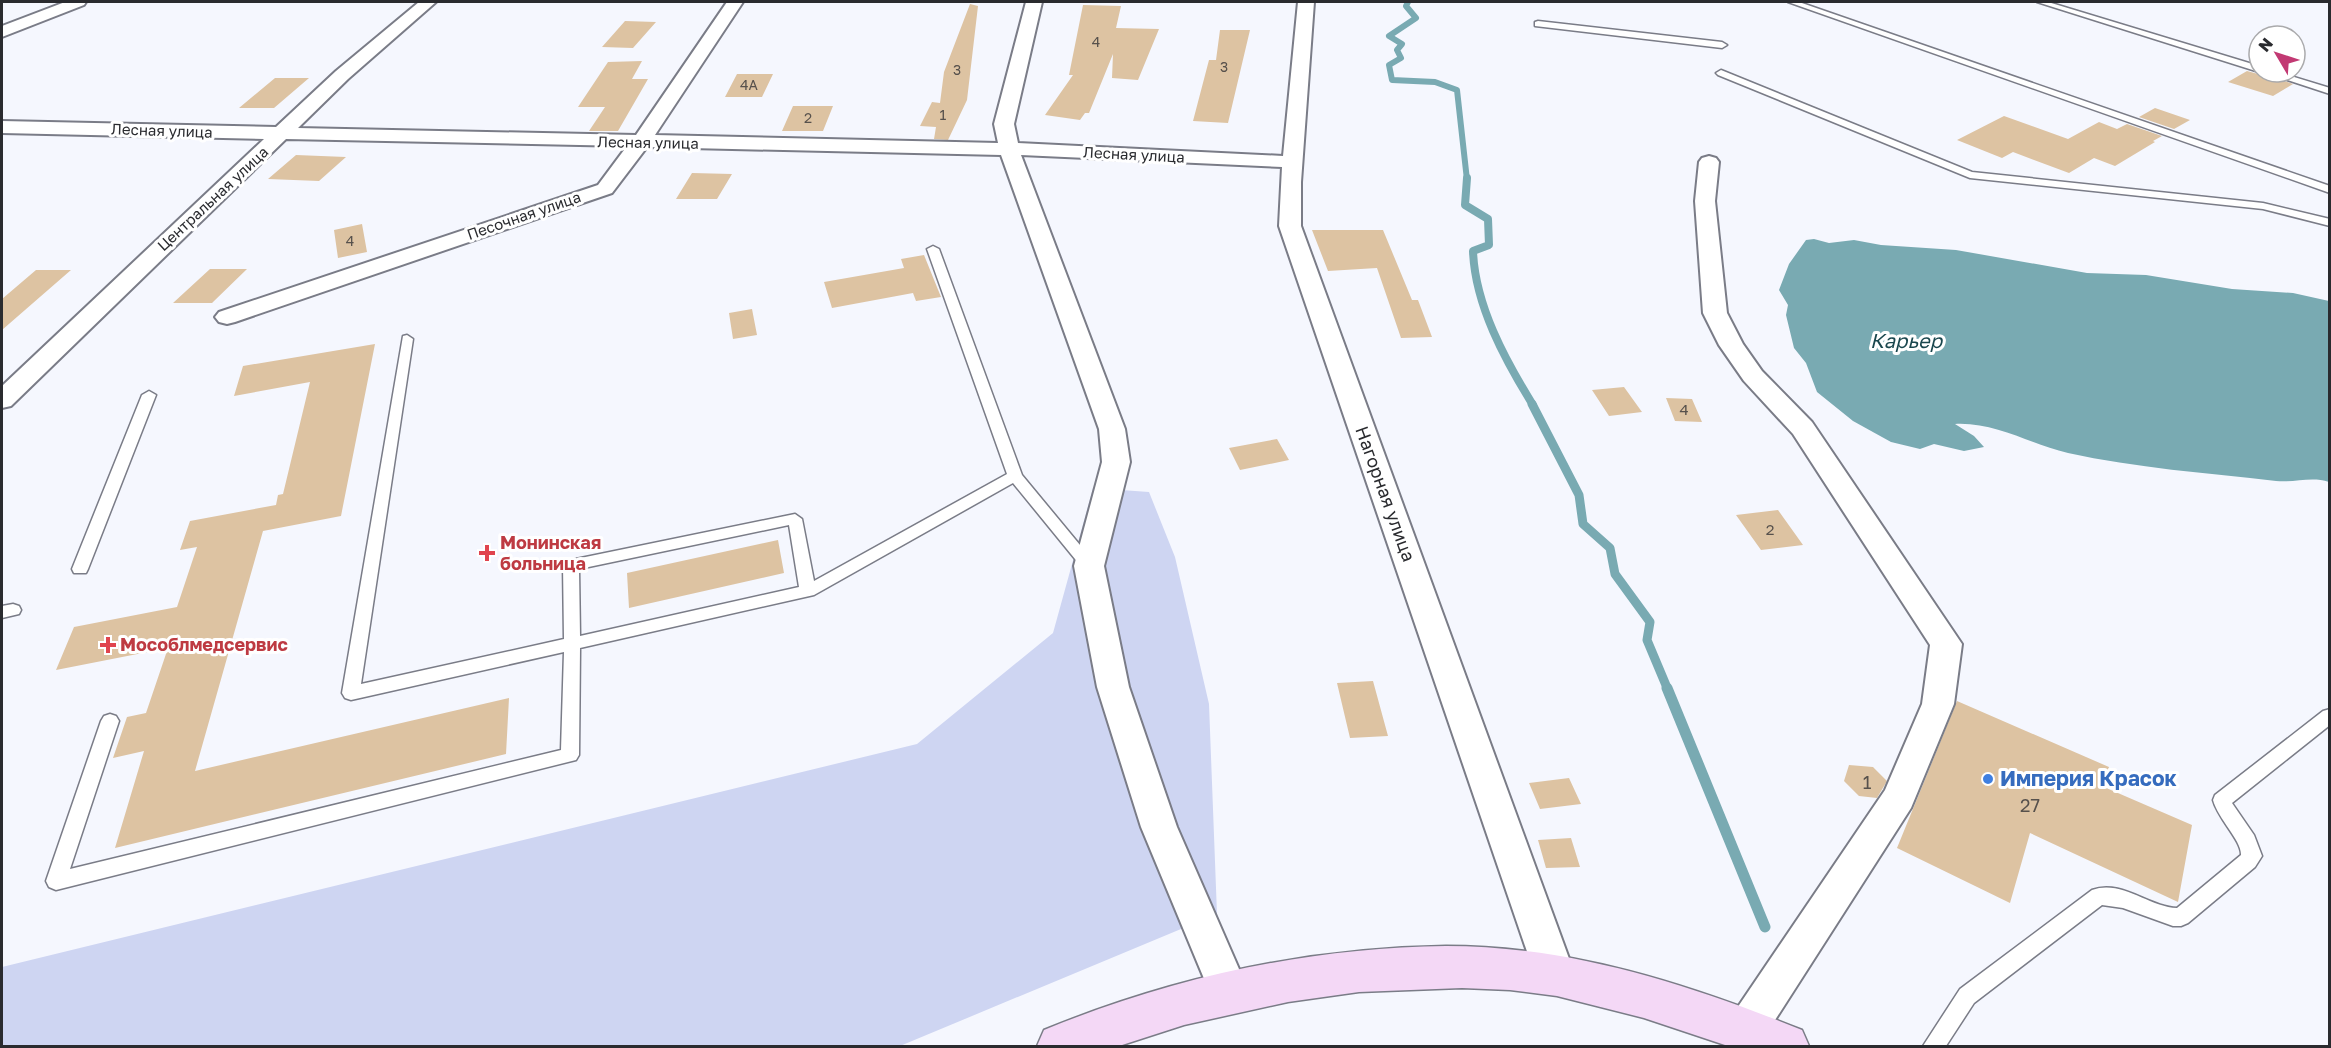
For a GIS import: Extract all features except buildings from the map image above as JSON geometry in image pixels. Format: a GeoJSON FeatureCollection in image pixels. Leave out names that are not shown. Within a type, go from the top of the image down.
{"type":"FeatureCollection","features":[{"type":"Feature","properties":{"kind":"main road"},"geometry":{"type":"LineString","coordinates":[[1061,1047],[1149,1014],[1229,992],[1313,975],[1396,968],[1470,966],[1555,975],[1672,1004],[1765,1039]]}},
{"type":"Feature","properties":{"kind":"street"},"geometry":{"type":"LineString","coordinates":[[2,32],[78,2]]}},
{"type":"Feature","properties":{"kind":"street","name":"Центральная улица"},"geometry":{"type":"LineString","coordinates":[[2,400],[342,75],[428,2]]}},
{"type":"Feature","properties":{"kind":"street","name":"Песочная улица"},"geometry":{"type":"LineString","coordinates":[[227,317],[605,189],[640,143],[735,2]]}},
{"type":"Feature","properties":{"kind":"street"},"geometry":{"type":"LineString","coordinates":[[1034,2],[1004,124],[1009,149],[1112,429],[1116,462],[1089,566],[1113,687],[1159,827],[1229,992]]}},
{"type":"Feature","properties":{"kind":"street","name":"Нагорная улица"},"geometry":{"type":"LineString","coordinates":[[1306,2],[1290,226],[1555,975]]}},
{"type":"Feature","properties":{"kind":"street","name":"Лесная улица"},"geometry":{"type":"LineString","coordinates":[[2,127],[640,143],[1009,149],[1294,162]]}},
{"type":"Feature","properties":{"kind":"street"},"geometry":{"type":"LineString","coordinates":[[1709,162],[1705,201],[1715,313],[1731,345],[1753,376],[1803,428],[1946,644],[1938,704],[1899,798],[1765,1039]]}},
{"type":"Feature","properties":{"kind":"lane"},"geometry":{"type":"LineString","coordinates":[[1792,2],[2330,190]]}},
{"type":"Feature","properties":{"kind":"lane"},"geometry":{"type":"LineString","coordinates":[[2041,2],[2247,65]]}},
{"type":"Feature","properties":{"kind":"lane"},"geometry":{"type":"LineString","coordinates":[[1538,24],[1722,45]]}},
{"type":"Feature","properties":{"kind":"lane"},"geometry":{"type":"LineString","coordinates":[[1721,73],[1970,175],[2263,206],[2330,223]]}},
{"type":"Feature","properties":{"kind":"lane"},"geometry":{"type":"LineString","coordinates":[[2307,84],[2330,91]]}},
{"type":"Feature","properties":{"kind":"lane"},"geometry":{"type":"LineString","coordinates":[[933,249],[1015,476],[1028,495],[1089,566]]}},
{"type":"Feature","properties":{"kind":"lane"},"geometry":{"type":"LineString","coordinates":[[407,339],[351,693],[808,591],[1015,476]]}},
{"type":"Feature","properties":{"kind":"lane"},"geometry":{"type":"LineString","coordinates":[[80,569],[149,395]]}},
{"type":"Feature","properties":{"kind":"lane"},"geometry":{"type":"LineString","coordinates":[[110,721],[56,881],[570,755],[571,566],[795,519],[808,591]]}},
{"type":"Feature","properties":{"kind":"lane"},"geometry":{"type":"LineString","coordinates":[[1934,1047],[1966,996],[2099,896],[2111,896],[2173,917],[2181,917],[2248,861],[2252,856],[2252,848],[2226,812],[2222,800],[2329,716]]}},
{"type":"Feature","properties":{"kind":"shaded area"},"geometry":{"type":"Polygon","coordinates":[[[1093,488],[1149,492],[1175,557],[1209,704],[1217,914],[900,1046],[2,1046],[2,967],[917,744],[1053,633],[1093,488]]]}},
{"type":"Feature","properties":{"kind":"water","name":"Карьер"},"geometry":{"type":"Polygon","coordinates":[[[1814,239],[1829,243],[1854,240],[1881,245],[1956,250],[2087,273],[2146,275],[2232,289],[2293,293],[2329,301],[2329,482],[2322,480],[2276,481],[2119,463],[2068,453],[1998,430],[1970,424],[1955,424],[1974,436],[1984,447],[1964,451],[1934,444],[1920,449],[1891,442],[1853,421],[1817,392],[1806,363],[1794,348],[1786,315],[1788,305],[1779,290],[1789,264],[1806,240],[1814,239]]]}},
{"type":"Feature","properties":{"kind":"waterway"},"geometry":{"type":"LineString","coordinates":[[1408,2],[1406,6],[1416,18],[1389,36],[1402,44],[1397,50],[1401,58],[1389,65],[1392,80],[1435,82],[1457,90],[1467,179]]}},
{"type":"Feature","properties":{"kind":"waterway"},"geometry":{"type":"LineString","coordinates":[[1467,179],[1465,205],[1488,219],[1489,245],[1473,251],[1479,292],[1502,351],[1533,405]]}},
{"type":"Feature","properties":{"kind":"waterway"},"geometry":{"type":"LineString","coordinates":[[1532,404],[1579,495],[1583,524],[1610,548],[1615,574],[1650,622],[1647,640],[1668,690]]}},
{"type":"Feature","properties":{"kind":"waterway"},"geometry":{"type":"LineString","coordinates":[[1667,688],[1765,927]]}},
{"type":"Feature","properties":{"kind":"place","name":"Монинская больница"},"geometry":{"type":"Point","coordinates":[487,553]}},
{"type":"Feature","properties":{"kind":"place","name":"Мособлмедсервис"},"geometry":{"type":"Point","coordinates":[108,645]}},
{"type":"Feature","properties":{"kind":"place","name":"Империя Красок"},"geometry":{"type":"Point","coordinates":[1988,779]}}]}
